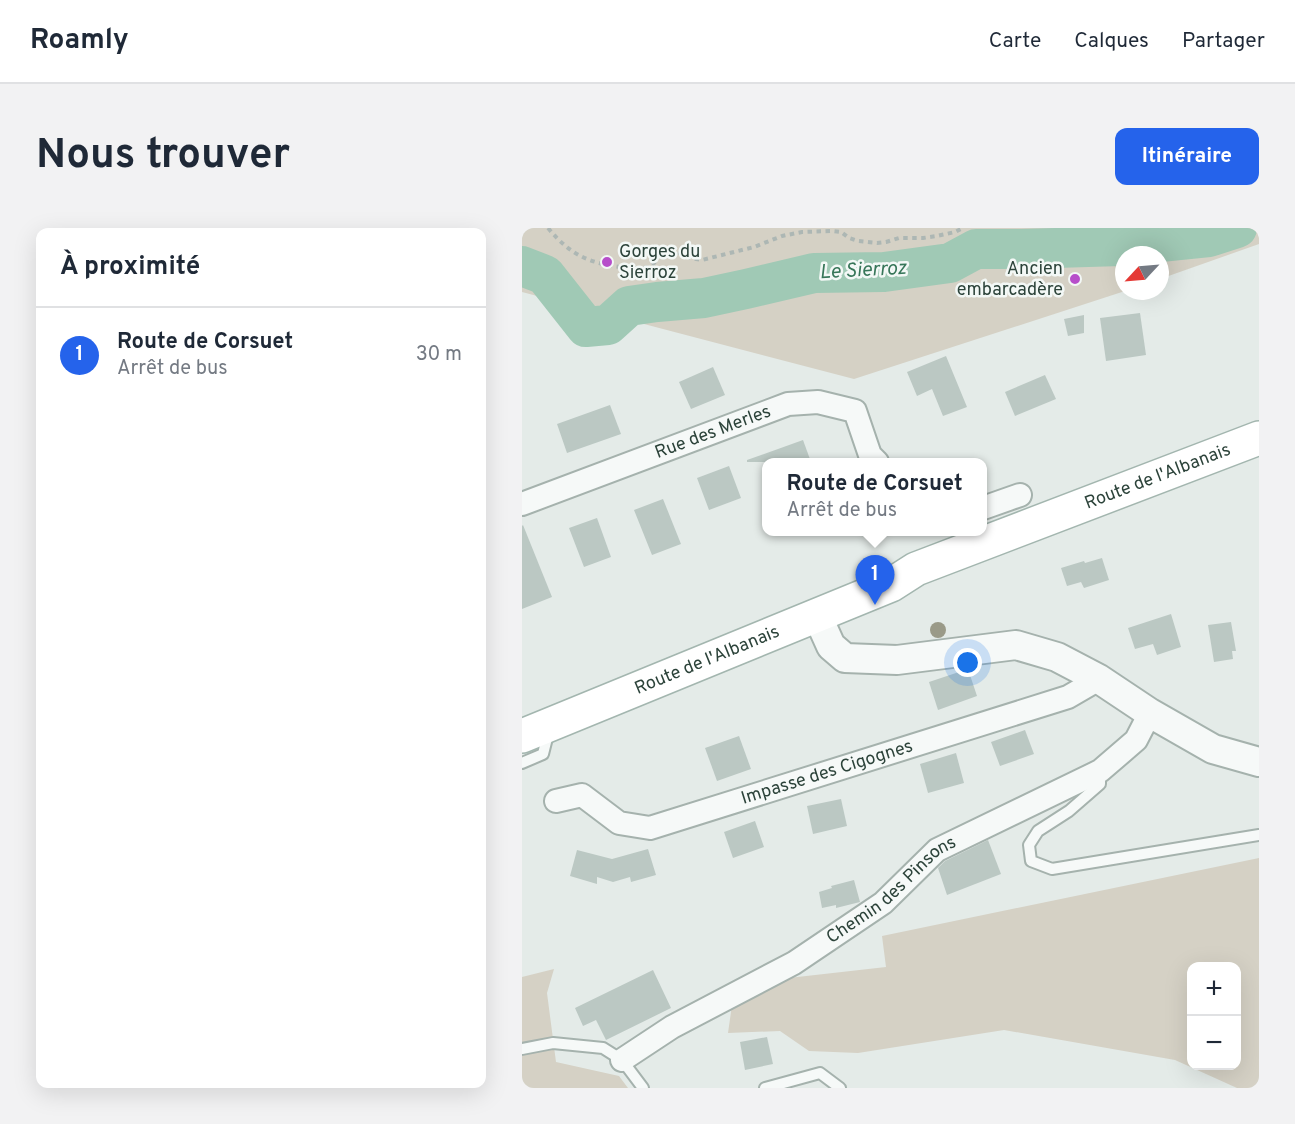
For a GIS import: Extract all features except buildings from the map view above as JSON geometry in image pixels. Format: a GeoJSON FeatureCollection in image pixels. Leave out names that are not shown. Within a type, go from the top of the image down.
{"type":"FeatureCollection","features":[{"type":"Feature","properties":{"kind":"main road","name":"Route de l'Albanais"},"geometry":{"type":"LineString","coordinates":[[536,730],[891,585],[916,569],[1259,438]]}},
{"type":"Feature","properties":{"kind":"main road","name":"Route de l'Albanais"},"geometry":{"type":"LineString","coordinates":[[891,585],[920,584],[1259,461]]}},
{"type":"Feature","properties":{"kind":"street","name":"Rue des Merles"},"geometry":{"type":"LineString","coordinates":[[522,504],[788,404],[818,402],[855,411],[873,458]]}},
{"type":"Feature","properties":{"kind":"street"},"geometry":{"type":"LineString","coordinates":[[987,507],[1020,495]]}},
{"type":"Feature","properties":{"kind":"street"},"geometry":{"type":"LineString","coordinates":[[817,615],[831,646],[845,658],[897,660],[1016,645],[1057,657],[1099,679],[1150,713],[1213,749],[1259,762]]}},
{"type":"Feature","properties":{"kind":"street","name":"Impasse des Cigognes"},"geometry":{"type":"LineString","coordinates":[[556,801],[582,795],[619,823],[650,828],[1068,697],[1099,679]]}},
{"type":"Feature","properties":{"kind":"street","name":"Chemin des Pinsons"},"geometry":{"type":"LineString","coordinates":[[622,1059],[672,1027],[794,963],[884,903],[937,850],[1100,771],[1136,740],[1150,713]]}},
{"type":"Feature","properties":{"kind":"lane"},"geometry":{"type":"LineString","coordinates":[[522,763],[543,754],[536,730]]}},
{"type":"Feature","properties":{"kind":"lane"},"geometry":{"type":"LineString","coordinates":[[1100,771],[1100,784],[1069,811],[1038,831],[1029,845],[1031,861],[1052,869],[1259,835]]}},
{"type":"Feature","properties":{"kind":"lane"},"geometry":{"type":"LineString","coordinates":[[522,1048],[553,1042],[603,1047],[622,1059],[643,1088]]}},
{"type":"Feature","properties":{"kind":"lane"},"geometry":{"type":"LineString","coordinates":[[765,1088],[820,1073],[840,1088]]}},
{"type":"Feature","properties":{"kind":"path"},"geometry":{"type":"LineString","coordinates":[[548,228],[574,253],[591,262],[639,268],[654,264],[659,251],[665,249],[702,260],[802,232],[841,232],[858,241],[877,243],[899,238],[937,236],[963,228]]}},
{"type":"Feature","properties":{"kind":"shaded area"},"geometry":{"type":"Polygon","coordinates":[[[522,228],[1259,228],[1259,244],[1169,276],[1169,246],[1115,246],[1115,294],[854,379],[522,292],[522,228]]]}},
{"type":"Feature","properties":{"kind":"shaded area"},"geometry":{"type":"Polygon","coordinates":[[[1259,858],[1259,1088],[1237,1088],[1197,1070],[1241,1070],[1241,962],[1187,962],[1187,1065],[1175,1060],[1004,1030],[858,1053],[809,1051],[780,1031],[728,1033],[735,984],[886,967],[882,936],[1259,858]]]}},
{"type":"Feature","properties":{"kind":"shaded area"},"geometry":{"type":"Polygon","coordinates":[[[554,969],[547,993],[556,1062],[619,1076],[628,1088],[522,1088],[522,977],[554,969]]]}},
{"type":"Feature","properties":{"kind":"waterway","name":"Le Sierroz"},"geometry":{"type":"LineString","coordinates":[[522,266],[545,275],[586,327],[608,325],[629,306],[704,298],[814,273],[884,272],[950,263],[976,249],[1121,246],[1209,237],[1237,228]]}},
{"type":"Feature","properties":{"kind":"place","name":"Gorges du Sierroz"},"geometry":{"type":"Point","coordinates":[607,262]}},
{"type":"Feature","properties":{"kind":"place","name":"Ancien embarcadère"},"geometry":{"type":"Point","coordinates":[1075,279]}},
{"type":"Feature","properties":{"kind":"place","name":"Route de Corsuet"},"geometry":{"type":"Point","coordinates":[875,605]}}]}
